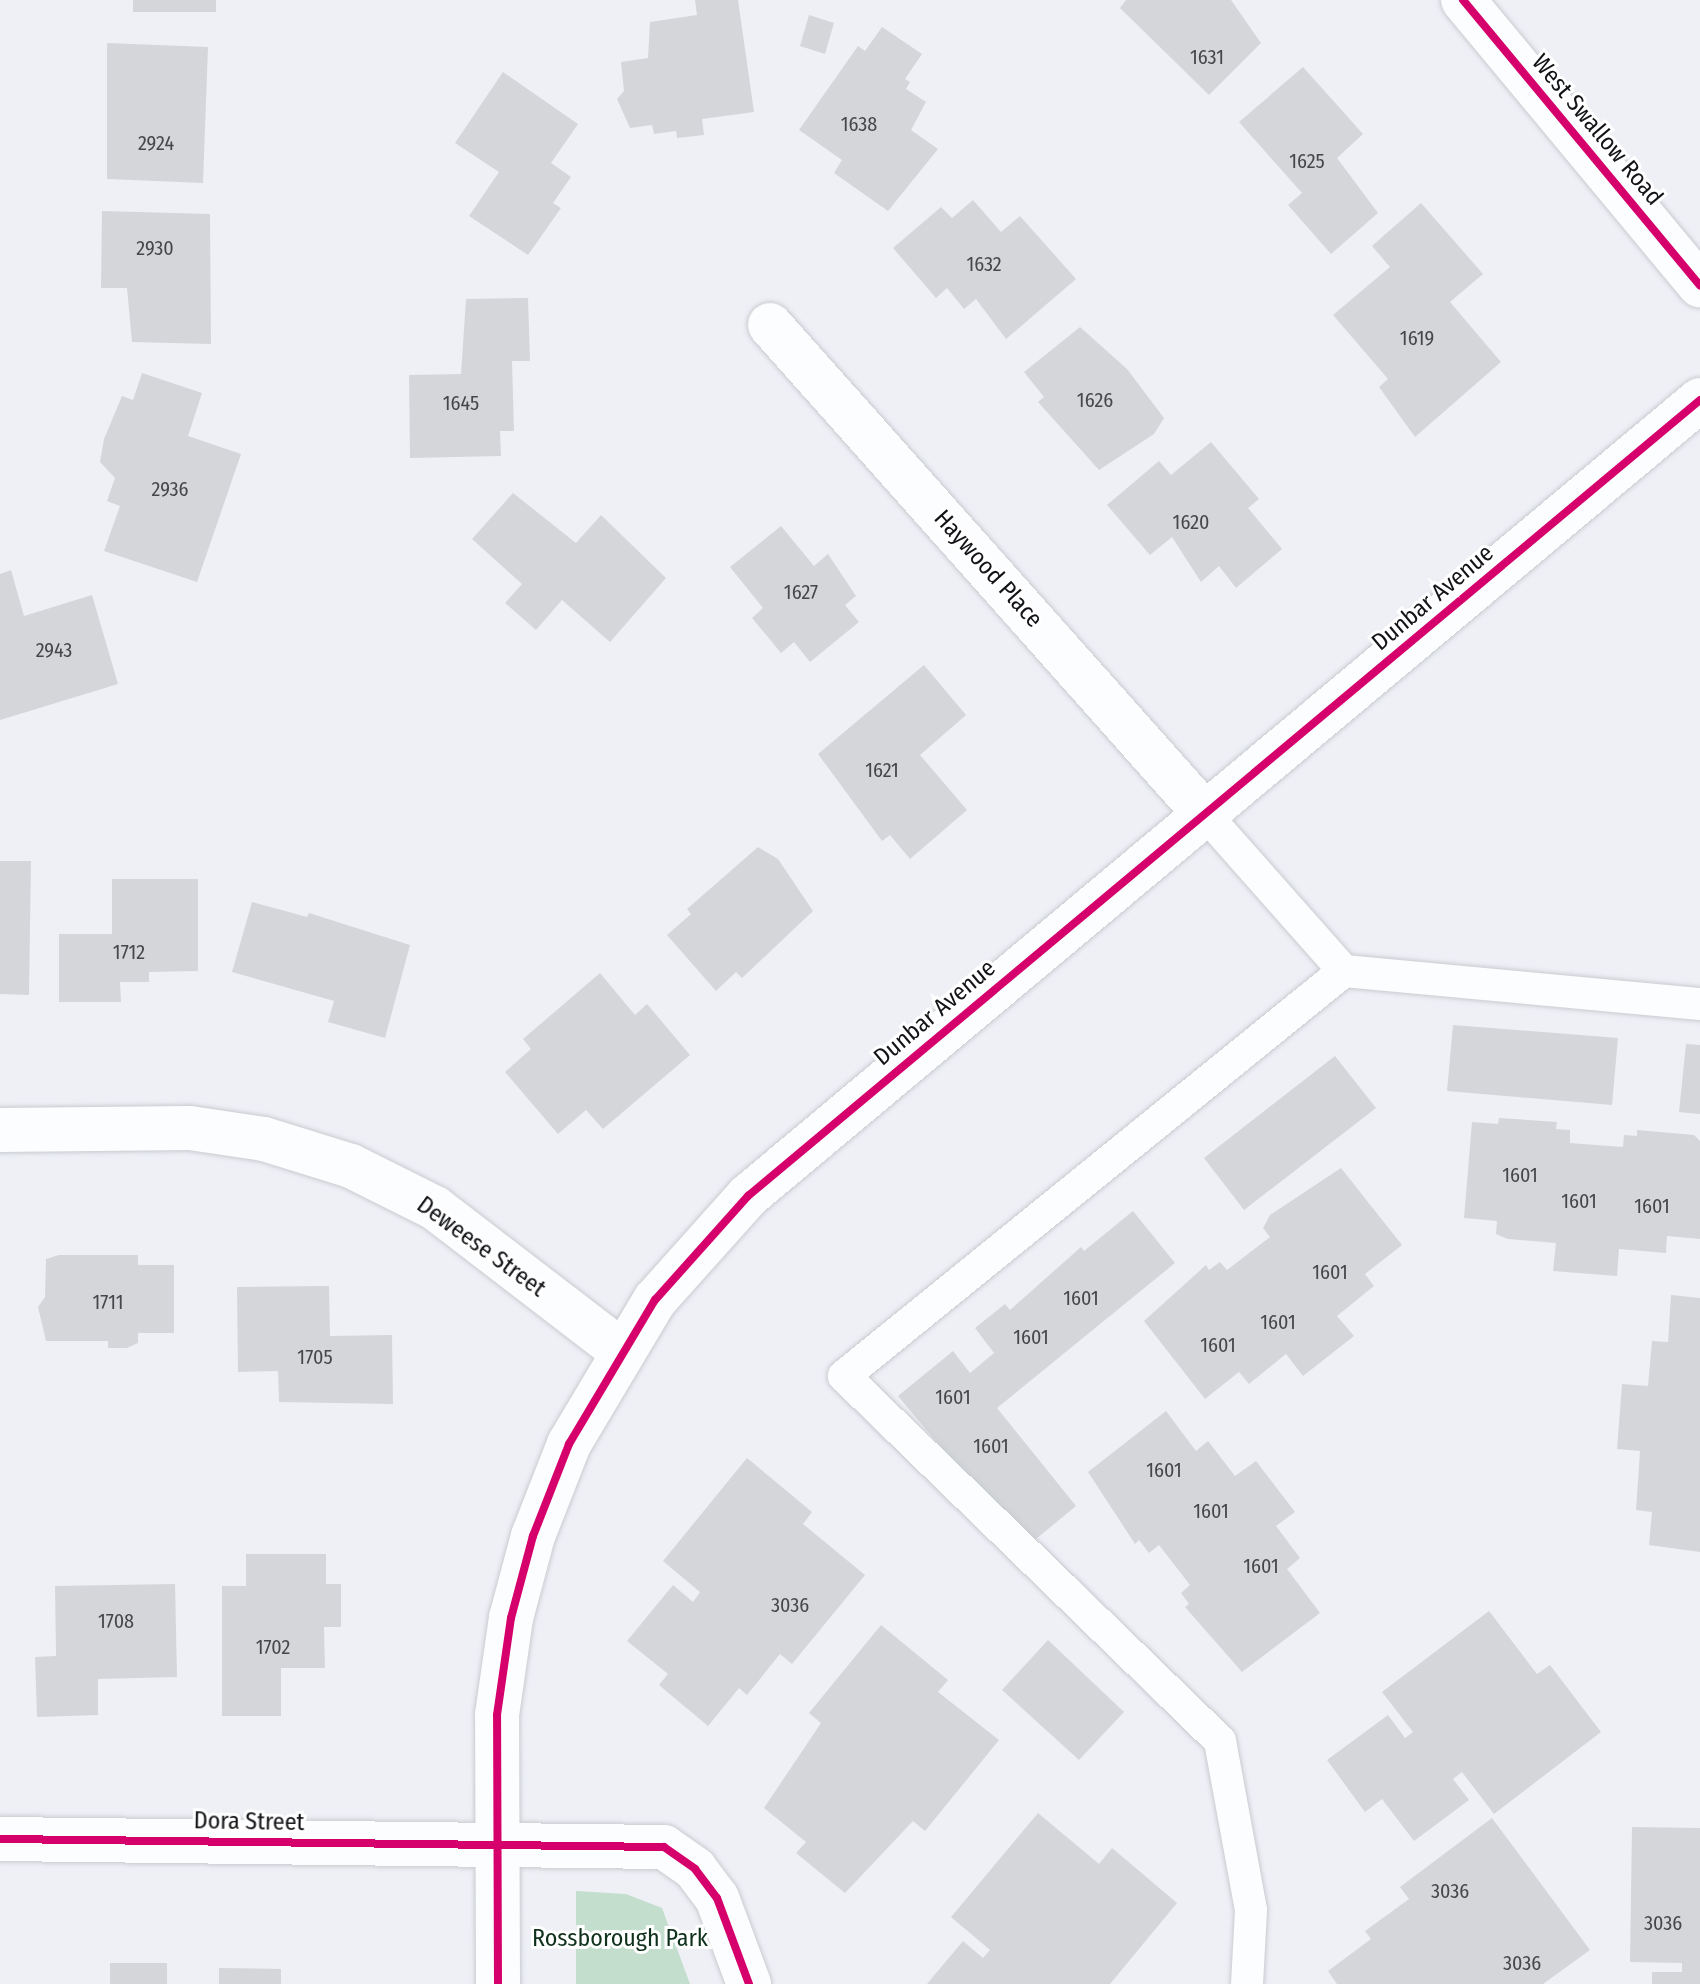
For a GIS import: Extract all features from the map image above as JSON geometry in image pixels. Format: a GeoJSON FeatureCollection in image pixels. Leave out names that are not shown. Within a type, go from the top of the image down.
{"type":"FeatureCollection","features":[{"type":"Feature","properties":{"kind":"street","name":"West Swallow Road"},"geometry":{"type":"LineString","coordinates":[[1463,0],[1700,285]]}},
{"type":"Feature","properties":{"kind":"street","name":"Haywood Place"},"geometry":{"type":"LineString","coordinates":[[770,325],[1205,814]]}},
{"type":"Feature","properties":{"kind":"street","name":"Dunbar Avenue"},"geometry":{"type":"LineString","coordinates":[[498,1984],[497,1715],[511,1618],[533,1536],[569,1444],[620,1350],[682,1268],[748,1196],[1700,400]]}},
{"type":"Feature","properties":{"kind":"street","name":"Deweese Street"},"geometry":{"type":"LineString","coordinates":[[0,1130],[190,1128],[264,1139],[351,1166],[435,1208],[620,1350]]}},
{"type":"Feature","properties":{"kind":"street","name":"Dora Street"},"geometry":{"type":"LineString","coordinates":[[0,1839],[498,1844]]}},
{"type":"Feature","properties":{"kind":"street"},"geometry":{"type":"LineString","coordinates":[[498,1844],[664,1847],[695,1869],[717,1898],[749,1984]]}},
{"type":"Feature","properties":{"kind":"lane"},"geometry":{"type":"LineString","coordinates":[[1205,814],[1344,971],[1700,1004]]}},
{"type":"Feature","properties":{"kind":"lane"},"geometry":{"type":"LineString","coordinates":[[1247,1984],[1251,1910],[1220,1741],[844,1376],[1344,971]]}},
{"type":"Feature","properties":{"kind":"green space","name":"Rossborough Park"},"geometry":{"type":"Polygon","coordinates":[[[576,1891],[626,1894],[662,1908],[690,1984],[576,1984],[576,1891]]]}},
{"type":"Feature","properties":{"kind":"building"},"geometry":{"type":"Polygon","coordinates":[[[133,0],[216,0],[216,12],[133,12],[133,0]]]}},
{"type":"Feature","properties":{"kind":"building"},"geometry":{"type":"Polygon","coordinates":[[[695,0],[738,0],[754,112],[702,119],[704,135],[677,138],[676,131],[654,134],[652,125],[630,128],[617,99],[624,91],[621,62],[648,58],[650,22],[697,15],[695,0]]]}},
{"type":"Feature","properties":{"kind":"building"},"geometry":{"type":"Polygon","coordinates":[[[1126,0],[1231,0],[1261,43],[1209,95],[1120,8],[1126,0]]]}},
{"type":"Feature","properties":{"kind":"building"},"geometry":{"type":"Polygon","coordinates":[[[809,15],[834,23],[825,54],[800,46],[809,15]]]}},
{"type":"Feature","properties":{"kind":"building"},"geometry":{"type":"Polygon","coordinates":[[[882,27],[922,54],[905,79],[910,82],[906,89],[926,102],[911,130],[938,149],[888,211],[834,173],[842,160],[799,130],[858,46],[865,51],[882,27]]]}},
{"type":"Feature","properties":{"kind":"building"},"geometry":{"type":"Polygon","coordinates":[[[107,43],[208,47],[203,183],[107,179],[107,43]]]}},
{"type":"Feature","properties":{"kind":"building"},"geometry":{"type":"Polygon","coordinates":[[[1303,67],[1363,134],[1337,158],[1378,213],[1331,254],[1288,205],[1302,193],[1239,122],[1303,67]]]}},
{"type":"Feature","properties":{"kind":"building"},"geometry":{"type":"Polygon","coordinates":[[[503,72],[578,124],[551,163],[571,177],[553,203],[561,208],[528,255],[469,216],[499,172],[455,143],[503,72]]]}},
{"type":"Feature","properties":{"kind":"building"},"geometry":{"type":"Polygon","coordinates":[[[973,200],[1001,232],[1020,216],[1076,279],[1006,339],[976,299],[964,309],[947,288],[936,298],[893,248],[941,207],[952,218],[973,200]]]}},
{"type":"Feature","properties":{"kind":"building"},"geometry":{"type":"Polygon","coordinates":[[[1421,203],[1483,274],[1450,302],[1501,362],[1415,437],[1379,387],[1388,379],[1333,315],[1390,267],[1372,246],[1421,203]]]}},
{"type":"Feature","properties":{"kind":"building"},"geometry":{"type":"Polygon","coordinates":[[[102,211],[210,214],[211,344],[132,342],[127,288],[101,288],[102,211]]]}},
{"type":"Feature","properties":{"kind":"building"},"geometry":{"type":"Polygon","coordinates":[[[528,298],[530,361],[512,361],[514,431],[500,431],[501,456],[410,458],[409,375],[461,374],[466,299],[528,298]]]}},
{"type":"Feature","properties":{"kind":"building"},"geometry":{"type":"Polygon","coordinates":[[[1080,327],[1127,369],[1164,418],[1154,434],[1099,470],[1038,402],[1044,397],[1024,372],[1080,327]]]}},
{"type":"Feature","properties":{"kind":"building"},"geometry":{"type":"Polygon","coordinates":[[[142,373],[202,393],[188,436],[241,454],[197,582],[104,551],[120,506],[107,501],[115,478],[100,462],[104,439],[122,396],[133,400],[142,373]]]}},
{"type":"Feature","properties":{"kind":"building"},"geometry":{"type":"Polygon","coordinates":[[[1211,442],[1259,499],[1248,508],[1282,549],[1236,588],[1219,566],[1201,582],[1172,537],[1150,555],[1107,505],[1159,461],[1171,475],[1211,442]]]}},
{"type":"Feature","properties":{"kind":"building"},"geometry":{"type":"Polygon","coordinates":[[[513,493],[576,543],[601,515],[666,578],[610,642],[562,600],[536,630],[505,603],[522,584],[472,539],[513,493]]]}},
{"type":"Feature","properties":{"kind":"building"},"geometry":{"type":"Polygon","coordinates":[[[781,526],[814,566],[828,554],[856,596],[845,605],[859,622],[810,662],[794,642],[781,653],[752,618],[763,608],[730,567],[781,526]]]}},
{"type":"Feature","properties":{"kind":"building"},"geometry":{"type":"Polygon","coordinates":[[[11,570],[24,616],[92,595],[118,684],[0,720],[0,574],[11,570]]]}},
{"type":"Feature","properties":{"kind":"building"},"geometry":{"type":"Polygon","coordinates":[[[924,665],[966,715],[920,755],[967,810],[910,859],[890,835],[882,841],[818,754],[924,665]]]}},
{"type":"Feature","properties":{"kind":"building"},"geometry":{"type":"Polygon","coordinates":[[[758,847],[778,859],[813,911],[742,978],[736,972],[716,991],[667,935],[691,914],[687,909],[758,847]]]}},
{"type":"Feature","properties":{"kind":"building"},"geometry":{"type":"Polygon","coordinates":[[[0,861],[31,861],[29,995],[0,994],[0,861]]]}},
{"type":"Feature","properties":{"kind":"building"},"geometry":{"type":"Polygon","coordinates":[[[112,879],[198,879],[198,971],[149,972],[149,982],[120,982],[121,1002],[59,1002],[59,934],[112,934],[112,879]]]}},
{"type":"Feature","properties":{"kind":"building"},"geometry":{"type":"Polygon","coordinates":[[[252,902],[307,917],[309,913],[410,945],[385,1038],[328,1022],[334,1001],[232,972],[252,902]]]}},
{"type":"Feature","properties":{"kind":"building"},"geometry":{"type":"Polygon","coordinates":[[[600,973],[635,1015],[647,1004],[690,1055],[603,1129],[586,1110],[558,1134],[505,1072],[531,1049],[523,1039],[600,973]]]}},
{"type":"Feature","properties":{"kind":"building"},"geometry":{"type":"Polygon","coordinates":[[[1453,1025],[1618,1038],[1612,1105],[1447,1091],[1453,1025]]]}},
{"type":"Feature","properties":{"kind":"building"},"geometry":{"type":"Polygon","coordinates":[[[1686,1044],[1700,1045],[1700,1114],[1679,1112],[1686,1044]]]}},
{"type":"Feature","properties":{"kind":"building"},"geometry":{"type":"Polygon","coordinates":[[[1335,1056],[1376,1108],[1244,1210],[1204,1158],[1335,1056]]]}},
{"type":"Feature","properties":{"kind":"building"},"geometry":{"type":"Polygon","coordinates":[[[1499,1118],[1557,1122],[1556,1129],[1570,1130],[1570,1143],[1623,1147],[1624,1135],[1637,1136],[1637,1130],[1694,1135],[1700,1141],[1700,1239],[1667,1236],[1666,1253],[1619,1249],[1617,1276],[1553,1271],[1556,1243],[1508,1239],[1496,1234],[1497,1221],[1464,1218],[1472,1122],[1498,1124],[1499,1118]]]}},
{"type":"Feature","properties":{"kind":"building"},"geometry":{"type":"Polygon","coordinates":[[[1341,1168],[1402,1245],[1365,1274],[1374,1286],[1337,1316],[1354,1336],[1303,1376],[1286,1354],[1249,1384],[1239,1372],[1205,1399],[1144,1321],[1206,1265],[1209,1270],[1220,1262],[1227,1270],[1270,1237],[1263,1228],[1270,1215],[1341,1168]]]}},
{"type":"Feature","properties":{"kind":"building"},"geometry":{"type":"Polygon","coordinates":[[[1133,1211],[1175,1263],[997,1408],[1076,1506],[1025,1548],[898,1396],[953,1351],[970,1373],[994,1353],[975,1328],[1005,1304],[1010,1310],[1081,1247],[1084,1251],[1133,1211]]]}},
{"type":"Feature","properties":{"kind":"building"},"geometry":{"type":"Polygon","coordinates":[[[59,1255],[138,1255],[138,1265],[174,1265],[174,1333],[138,1333],[138,1343],[127,1348],[108,1348],[108,1341],[46,1341],[38,1307],[45,1297],[46,1259],[59,1255]]]}},
{"type":"Feature","properties":{"kind":"building"},"geometry":{"type":"Polygon","coordinates":[[[329,1286],[330,1336],[392,1335],[393,1404],[279,1402],[278,1371],[238,1372],[237,1287],[329,1286]]]}},
{"type":"Feature","properties":{"kind":"building"},"geometry":{"type":"Polygon","coordinates":[[[1671,1295],[1700,1298],[1700,1552],[1649,1545],[1652,1512],[1636,1510],[1640,1451],[1617,1449],[1622,1384],[1648,1386],[1652,1341],[1668,1342],[1671,1295]]]}},
{"type":"Feature","properties":{"kind":"building"},"geometry":{"type":"Polygon","coordinates":[[[1166,1411],[1196,1451],[1208,1441],[1235,1476],[1256,1461],[1295,1512],[1276,1526],[1300,1558],[1287,1569],[1320,1613],[1242,1672],[1185,1607],[1189,1604],[1181,1593],[1190,1585],[1159,1545],[1149,1553],[1139,1540],[1135,1544],[1088,1472],[1166,1411]]]}},
{"type":"Feature","properties":{"kind":"building"},"geometry":{"type":"Polygon","coordinates":[[[747,1458],[812,1512],[803,1524],[865,1575],[792,1664],[780,1654],[747,1695],[739,1688],[708,1726],[659,1685],[668,1674],[627,1641],[673,1585],[693,1602],[700,1592],[663,1561],[747,1458]]]}},
{"type":"Feature","properties":{"kind":"building"},"geometry":{"type":"Polygon","coordinates":[[[246,1554],[326,1554],[326,1584],[341,1584],[341,1627],[324,1627],[325,1668],[281,1668],[281,1716],[222,1716],[222,1586],[246,1586],[246,1554]]]}},
{"type":"Feature","properties":{"kind":"building"},"geometry":{"type":"Polygon","coordinates":[[[175,1584],[177,1677],[98,1679],[98,1715],[37,1717],[35,1657],[56,1656],[55,1586],[175,1584]]]}},
{"type":"Feature","properties":{"kind":"building"},"geometry":{"type":"Polygon","coordinates":[[[1489,1611],[1537,1674],[1550,1665],[1601,1732],[1494,1814],[1462,1772],[1453,1779],[1469,1800],[1414,1841],[1382,1799],[1365,1812],[1327,1760],[1388,1715],[1405,1738],[1413,1732],[1382,1692],[1489,1611]]]}},
{"type":"Feature","properties":{"kind":"building"},"geometry":{"type":"Polygon","coordinates":[[[881,1625],[948,1680],[938,1692],[999,1740],[925,1831],[913,1821],[845,1893],[796,1853],[806,1842],[764,1808],[821,1723],[809,1713],[881,1625]]]}},
{"type":"Feature","properties":{"kind":"building"},"geometry":{"type":"Polygon","coordinates":[[[1048,1640],[1124,1712],[1079,1760],[1002,1690],[1048,1640]]]}},
{"type":"Feature","properties":{"kind":"building"},"geometry":{"type":"Polygon","coordinates":[[[1038,1813],[1099,1864],[1112,1848],[1177,1903],[1110,1984],[927,1984],[963,1941],[983,1958],[990,1950],[951,1917],[1038,1813]]]}},
{"type":"Feature","properties":{"kind":"building"},"geometry":{"type":"Polygon","coordinates":[[[1492,1818],[1590,1950],[1543,1984],[1337,1984],[1328,1971],[1371,1939],[1365,1931],[1409,1899],[1400,1887],[1492,1818]]]}},
{"type":"Feature","properties":{"kind":"building"},"geometry":{"type":"Polygon","coordinates":[[[1632,1827],[1700,1828],[1700,1984],[1652,1984],[1652,1972],[1682,1972],[1682,1963],[1630,1962],[1632,1827]]]}},
{"type":"Feature","properties":{"kind":"building"},"geometry":{"type":"Polygon","coordinates":[[[110,1963],[167,1963],[167,1984],[110,1984],[110,1963]]]}},
{"type":"Feature","properties":{"kind":"building"},"geometry":{"type":"Polygon","coordinates":[[[219,1968],[281,1969],[281,1984],[219,1984],[219,1968]]]}},
{"type":"Feature","properties":{"kind":"cycle path"},"geometry":{"type":"LineString","coordinates":[[1463,0],[1700,285]]}},
{"type":"Feature","properties":{"kind":"cycle path"},"geometry":{"type":"LineString","coordinates":[[498,1984],[497,1715],[511,1618],[533,1536],[569,1444],[655,1300],[748,1196],[1700,400]]}},
{"type":"Feature","properties":{"kind":"cycle path"},"geometry":{"type":"LineString","coordinates":[[0,1839],[664,1847],[695,1869],[717,1898],[749,1984]]}}]}
